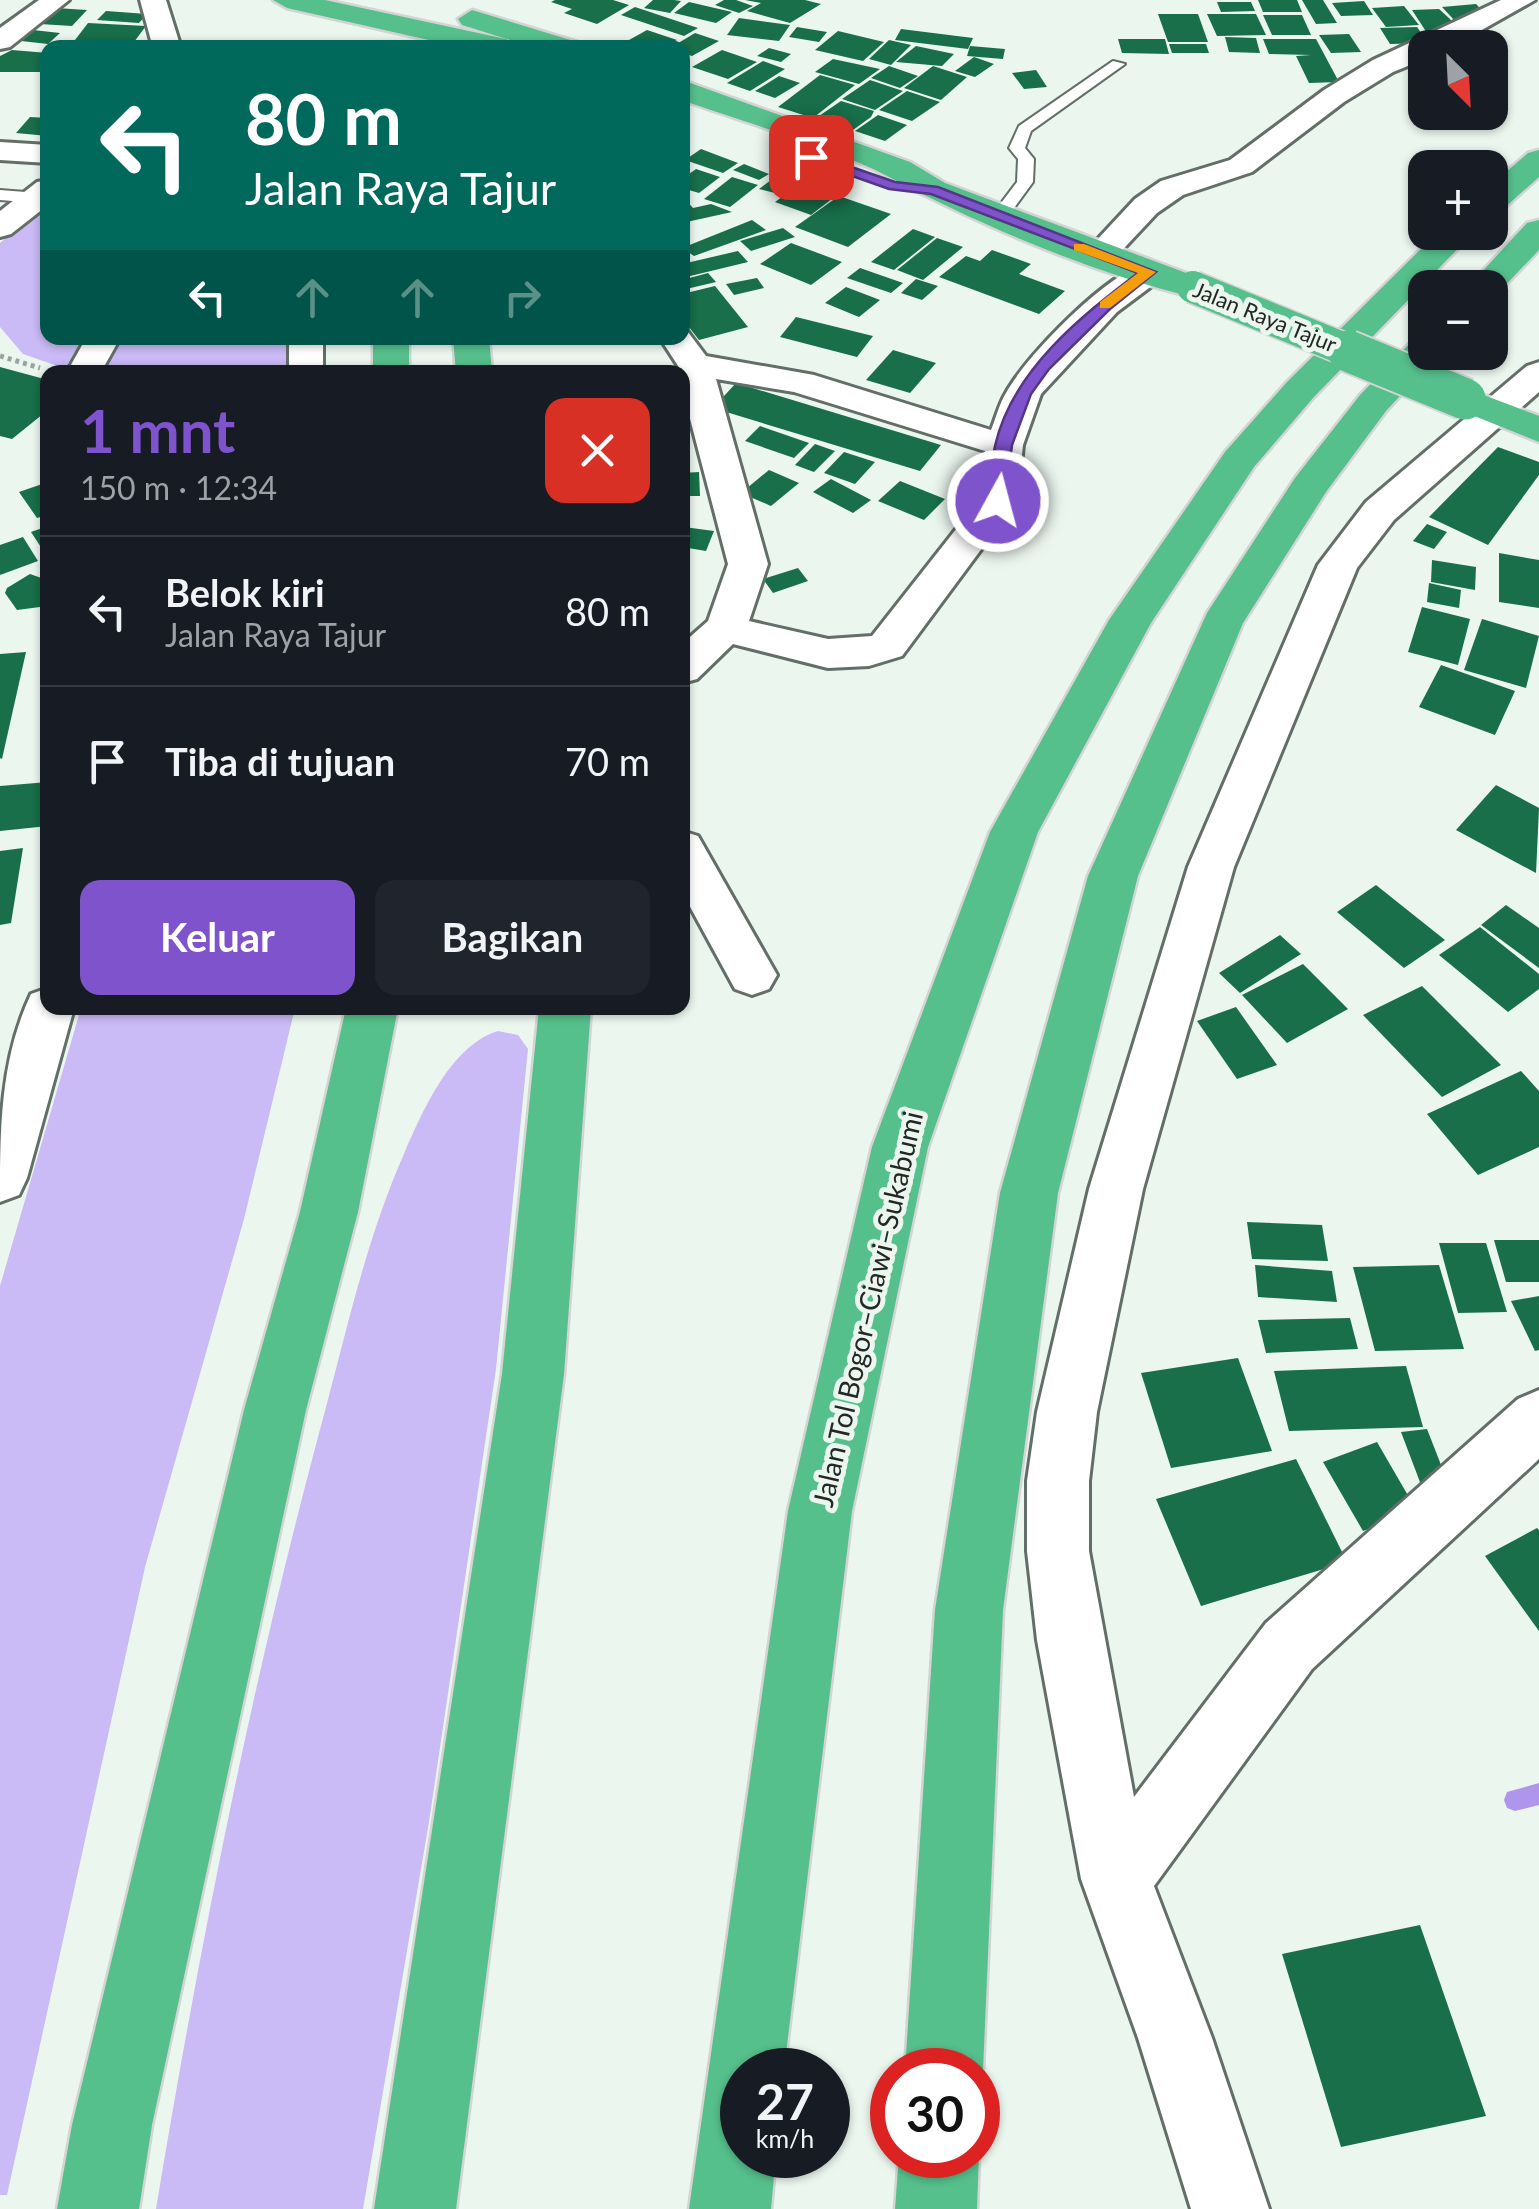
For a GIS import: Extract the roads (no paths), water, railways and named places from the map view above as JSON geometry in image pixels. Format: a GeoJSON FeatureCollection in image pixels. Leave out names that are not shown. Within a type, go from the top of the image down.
{"type":"FeatureCollection","features":[{"type":"Feature","properties":{"kind":"highway"},"geometry":{"type":"LineString","coordinates":[[272,0],[338,37]]}},
{"type":"Feature","properties":{"kind":"highway"},"geometry":{"type":"LineString","coordinates":[[287,0],[399,14],[529,40]]}},
{"type":"Feature","properties":{"kind":"highway"},"geometry":{"type":"LineString","coordinates":[[501,0],[564,40]]}},
{"type":"Feature","properties":{"kind":"highway"},"geometry":{"type":"LineString","coordinates":[[459,25],[490,40]]}},
{"type":"Feature","properties":{"kind":"highway","name":"Jalan Raya Tajur"},"geometry":{"type":"LineString","coordinates":[[690,93],[899,169],[933,190]]}},
{"type":"Feature","properties":{"kind":"highway","name":"Jalan Raya Tajur"},"geometry":{"type":"LineString","coordinates":[[690,112],[876,181],[933,190],[1000,214],[1099,255],[1193,287],[1500,414]]}},
{"type":"Feature","properties":{"kind":"highway"},"geometry":{"type":"LineString","coordinates":[[1508,187],[1539,160]]}},
{"type":"Feature","properties":{"kind":"highway"},"geometry":{"type":"LineString","coordinates":[[1501,270],[1539,230]]}},
{"type":"Feature","properties":{"kind":"highway","name":"Jalan Tol Bogor–Ciawi–Sukabumi"},"geometry":{"type":"LineString","coordinates":[[749,2048],[820,1510],[900,1147],[1014,832],[1130,620],[1239,460],[1300,390],[1440,250]]}},
{"type":"Feature","properties":{"kind":"highway"},"geometry":{"type":"LineString","coordinates":[[945,2048],[970,1610],[1029,1192],[1113,876],[1222,623],[1309,487],[1374,404],[1408,368]]}},
{"type":"Feature","properties":{"kind":"highway"},"geometry":{"type":"LineString","coordinates":[[98,2209],[112,2125],[276,1410],[329,1212],[371,1015]]}},
{"type":"Feature","properties":{"kind":"highway"},"geometry":{"type":"LineString","coordinates":[[415,2209],[533,1374],[564,1015]]}},
{"type":"Feature","properties":{"kind":"highway"},"geometry":{"type":"LineString","coordinates":[[730,2209],[733,2178]]}},
{"type":"Feature","properties":{"kind":"highway"},"geometry":{"type":"LineString","coordinates":[[936,2209],[938,2178]]}},
{"type":"Feature","properties":{"kind":"street"},"geometry":{"type":"LineString","coordinates":[[0,41],[56,0]]}},
{"type":"Feature","properties":{"kind":"street"},"geometry":{"type":"LineString","coordinates":[[153,0],[165,40]]}},
{"type":"Feature","properties":{"kind":"street"},"geometry":{"type":"LineString","coordinates":[[1462,30],[1522,0]]}},
{"type":"Feature","properties":{"kind":"street"},"geometry":{"type":"LineString","coordinates":[[1099,255],[1146,206],[1172,188],[1241,166],[1334,96],[1408,56]]}},
{"type":"Feature","properties":{"kind":"street"},"geometry":{"type":"LineString","coordinates":[[0,151],[40,154]]}},
{"type":"Feature","properties":{"kind":"street"},"geometry":{"type":"LineString","coordinates":[[0,227],[40,195]]}},
{"type":"Feature","properties":{"kind":"street"},"geometry":{"type":"LineString","coordinates":[[724,628],[825,651],[858,653],[887,646],[998,501],[1004,445],[1023,394],[1043,366],[1104,306],[1148,272]]}},
{"type":"Feature","properties":{"kind":"street"},"geometry":{"type":"LineString","coordinates":[[685,351],[1004,445]]}},
{"type":"Feature","properties":{"kind":"street"},"geometry":{"type":"LineString","coordinates":[[690,368],[748,564],[742,592],[724,628],[690,661]]}},
{"type":"Feature","properties":{"kind":"street"},"geometry":{"type":"LineString","coordinates":[[1230,2209],[1175,2038],[1116,1879],[1070,1640],[1058,1551],[1058,1481],[1066,1412],[1116,1189],[1210,867],[1338,564],[1380,511],[1500,414],[1539,374]]}},
{"type":"Feature","properties":{"kind":"street"},"geometry":{"type":"LineString","coordinates":[[690,863],[752,975]]}},
{"type":"Feature","properties":{"kind":"street"},"geometry":{"type":"LineString","coordinates":[[0,1178],[46,1015]]}},
{"type":"Feature","properties":{"kind":"street"},"geometry":{"type":"LineString","coordinates":[[1116,1879],[1289,1646],[1539,1419]]}},
{"type":"Feature","properties":{"kind":"lane"},"geometry":{"type":"LineString","coordinates":[[1000,214],[1024,182],[1026,160],[1017,148],[1024,128],[1118,64]]}},
{"type":"Feature","properties":{"kind":"lane"},"geometry":{"type":"LineString","coordinates":[[0,195],[40,193]]}},
{"type":"Feature","properties":{"kind":"waterway"},"geometry":{"type":"LineString","coordinates":[[1515,1800],[1539,1794]]}}]}
